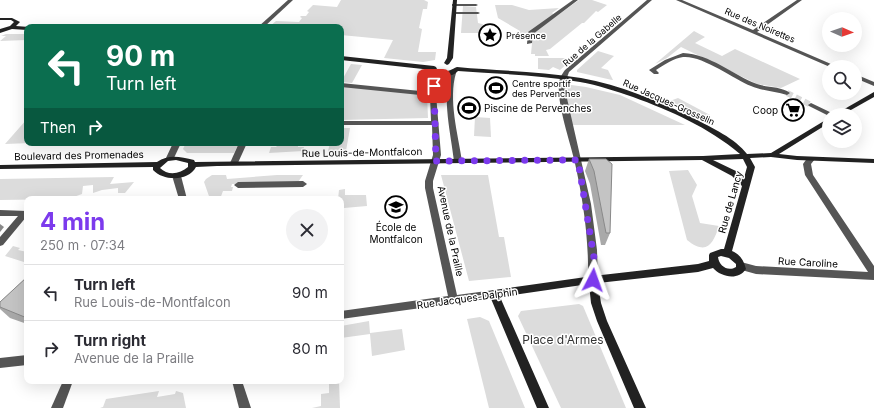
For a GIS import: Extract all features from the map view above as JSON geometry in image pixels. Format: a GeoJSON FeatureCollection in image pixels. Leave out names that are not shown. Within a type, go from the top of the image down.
{"type":"FeatureCollection","features":[{"type":"Feature","properties":{"kind":"street"},"geometry":{"type":"LineString","coordinates":[[264,24],[291,0]]}},
{"type":"Feature","properties":{"kind":"street"},"geometry":{"type":"LineString","coordinates":[[529,43],[530,33],[576,0]]}},
{"type":"Feature","properties":{"kind":"street","name":"Rue de la Gabelle"},"geometry":{"type":"LineString","coordinates":[[564,77],[567,71],[577,62],[650,0]]}},
{"type":"Feature","properties":{"kind":"street","name":"Rue des Noirettes"},"geometry":{"type":"LineString","coordinates":[[678,0],[822,61]]}},
{"type":"Feature","properties":{"kind":"street"},"geometry":{"type":"LineString","coordinates":[[690,5],[697,0]]}},
{"type":"Feature","properties":{"kind":"street"},"geometry":{"type":"LineString","coordinates":[[753,32],[800,0]]}},
{"type":"Feature","properties":{"kind":"street"},"geometry":{"type":"LineString","coordinates":[[447,63],[450,58],[455,3],[476,5]]}},
{"type":"Feature","properties":{"kind":"street"},"geometry":{"type":"LineString","coordinates":[[0,12],[2,19],[16,20],[16,23],[12,27]]}},
{"type":"Feature","properties":{"kind":"street"},"geometry":{"type":"LineString","coordinates":[[454,13],[478,13]]}},
{"type":"Feature","properties":{"kind":"street"},"geometry":{"type":"LineString","coordinates":[[0,31],[12,27],[24,28]]}},
{"type":"Feature","properties":{"kind":"street"},"geometry":{"type":"LineString","coordinates":[[656,73],[652,70],[662,63],[684,54],[700,59],[755,86],[778,88],[787,93]]}},
{"type":"Feature","properties":{"kind":"street"},"geometry":{"type":"LineString","coordinates":[[344,58],[435,70],[440,64],[447,63],[454,65],[455,71],[450,80],[451,108],[458,161]]}},
{"type":"Feature","properties":{"kind":"street","name":"Rue Jacques-Grosselin"},"geometry":{"type":"LineString","coordinates":[[435,70],[443,74],[455,71],[564,77],[601,84],[631,94],[718,133],[735,144],[747,157]]}},
{"type":"Feature","properties":{"kind":"street","name":"Avenue de la Praille"},"geometry":{"type":"LineString","coordinates":[[435,70],[433,94],[436,161],[429,188],[453,300]]}},
{"type":"Feature","properties":{"kind":"street"},"geometry":{"type":"LineString","coordinates":[[564,77],[562,84],[564,97],[578,160],[591,236],[594,258],[593,280],[596,303],[602,322],[640,408]]}},
{"type":"Feature","properties":{"kind":"street"},"geometry":{"type":"LineString","coordinates":[[862,79],[874,84]]}},
{"type":"Feature","properties":{"kind":"street"},"geometry":{"type":"LineString","coordinates":[[344,85],[433,94]]}},
{"type":"Feature","properties":{"kind":"street"},"geometry":{"type":"LineString","coordinates":[[849,108],[874,94]]}},
{"type":"Feature","properties":{"kind":"street"},"geometry":{"type":"LineString","coordinates":[[811,105],[822,110]]}},
{"type":"Feature","properties":{"kind":"street"},"geometry":{"type":"LineString","coordinates":[[344,123],[434,123]]}},
{"type":"Feature","properties":{"kind":"street"},"geometry":{"type":"LineString","coordinates":[[771,155],[822,124]]}},
{"type":"Feature","properties":{"kind":"street"},"geometry":{"type":"LineString","coordinates":[[170,158],[176,146]]}},
{"type":"Feature","properties":{"kind":"street"},"geometry":{"type":"LineString","coordinates":[[234,163],[242,146]]}},
{"type":"Feature","properties":{"kind":"street","name":"Rue Louis-de-Montfalcon"},"geometry":{"type":"LineString","coordinates":[[192,165],[234,163],[703,158],[771,155],[811,159],[874,161]]}},
{"type":"Feature","properties":{"kind":"street","name":"Rue de Lancy"},"geometry":{"type":"LineString","coordinates":[[726,253],[751,167],[747,157]]}},
{"type":"Feature","properties":{"kind":"street"},"geometry":{"type":"LineString","coordinates":[[170,158],[188,160],[192,165],[188,172],[177,176],[161,173],[156,168],[158,164],[170,158]]}},
{"type":"Feature","properties":{"kind":"street"},"geometry":{"type":"LineString","coordinates":[[703,158],[730,172],[746,185]]}},
{"type":"Feature","properties":{"kind":"street"},"geometry":{"type":"LineString","coordinates":[[811,159],[807,164],[809,174],[874,273]]}},
{"type":"Feature","properties":{"kind":"street","name":"Boulevard des Promenades"},"geometry":{"type":"LineString","coordinates":[[0,167],[158,164]]}},
{"type":"Feature","properties":{"kind":"street"},"geometry":{"type":"LineString","coordinates":[[177,176],[182,196]]}},
{"type":"Feature","properties":{"kind":"street"},"geometry":{"type":"LineString","coordinates":[[238,186],[303,184]]}},
{"type":"Feature","properties":{"kind":"street"},"geometry":{"type":"LineString","coordinates":[[0,213],[24,213]]}},
{"type":"Feature","properties":{"kind":"street"},"geometry":{"type":"LineString","coordinates":[[0,243],[24,214]]}},
{"type":"Feature","properties":{"kind":"street"},"geometry":{"type":"LineString","coordinates":[[716,253],[726,253],[736,258],[741,266],[741,270],[734,273],[723,271],[714,264],[713,256],[716,253]]}},
{"type":"Feature","properties":{"kind":"street"},"geometry":{"type":"LineString","coordinates":[[593,280],[698,268],[714,264]]}},
{"type":"Feature","properties":{"kind":"street","name":"Rue Caroline"},"geometry":{"type":"LineString","coordinates":[[741,266],[756,270],[874,276]]}},
{"type":"Feature","properties":{"kind":"street","name":"Rue Jacques-Dalphin"},"geometry":{"type":"LineString","coordinates":[[344,315],[593,280]]}},
{"type":"Feature","properties":{"kind":"street"},"geometry":{"type":"LineString","coordinates":[[494,294],[543,408]]}},
{"type":"Feature","properties":{"kind":"street"},"geometry":{"type":"LineString","coordinates":[[0,364],[24,360]]}},
{"type":"Feature","properties":{"kind":"street"},"geometry":{"type":"LineString","coordinates":[[57,408],[67,384]]}},
{"type":"Feature","properties":{"kind":"street"},"geometry":{"type":"LineString","coordinates":[[238,384],[245,408]]}},
{"type":"Feature","properties":{"kind":"green space"},"geometry":{"type":"Polygon","coordinates":[[[341,0],[424,0],[428,2],[427,9],[423,9],[419,28],[422,29],[418,52],[436,52],[435,60],[423,62],[384,58],[393,40],[344,35],[344,24],[272,24],[276,21],[299,22],[302,18],[300,17],[306,16],[309,12],[307,11],[313,5],[337,7],[341,0]]]}},
{"type":"Feature","properties":{"kind":"green space"},"geometry":{"type":"Polygon","coordinates":[[[579,0],[592,0],[607,5],[598,12],[596,11],[584,23],[582,23],[550,49],[546,50],[549,56],[535,56],[535,54],[531,54],[533,33],[579,0]]]}},
{"type":"Feature","properties":{"kind":"green space"},"geometry":{"type":"Polygon","coordinates":[[[495,5],[512,5],[529,10],[559,8],[552,13],[554,15],[527,34],[519,34],[520,31],[498,18],[495,5]]]}},
{"type":"Feature","properties":{"kind":"green space"},"geometry":{"type":"Polygon","coordinates":[[[463,6],[476,7],[478,23],[487,27],[487,31],[480,33],[461,33],[463,6]]]}},
{"type":"Feature","properties":{"kind":"green space"},"geometry":{"type":"Polygon","coordinates":[[[694,31],[705,37],[695,43],[722,56],[735,49],[800,79],[781,88],[757,84],[681,47],[667,58],[655,64],[694,31]]]}},
{"type":"Feature","properties":{"kind":"green space"},"geometry":{"type":"Polygon","coordinates":[[[6,34],[24,34],[24,40],[0,41],[6,36],[1,36],[6,34]]]}},
{"type":"Feature","properties":{"kind":"green space"},"geometry":{"type":"Polygon","coordinates":[[[598,51],[614,56],[601,68],[608,70],[613,80],[577,72],[577,70],[598,51]]]}},
{"type":"Feature","properties":{"kind":"green space"},"geometry":{"type":"Polygon","coordinates":[[[538,58],[565,58],[570,61],[560,70],[553,67],[549,70],[538,69],[538,58]]]}},
{"type":"Feature","properties":{"kind":"green space"},"geometry":{"type":"Polygon","coordinates":[[[351,64],[362,65],[352,83],[344,82],[344,77],[351,64]]]}},
{"type":"Feature","properties":{"kind":"green space"},"geometry":{"type":"Polygon","coordinates":[[[564,84],[586,87],[620,95],[685,125],[571,125],[564,84]]]}},
{"type":"Feature","properties":{"kind":"green space"},"geometry":{"type":"Polygon","coordinates":[[[344,86],[427,95],[428,118],[344,120],[344,86]]]}},
{"type":"Feature","properties":{"kind":"green space"},"geometry":{"type":"Polygon","coordinates":[[[678,98],[710,115],[704,119],[667,102],[678,98]]]}},
{"type":"Feature","properties":{"kind":"green space"},"geometry":{"type":"Polygon","coordinates":[[[475,117],[490,118],[491,137],[474,136],[475,117]]]}},
{"type":"Feature","properties":{"kind":"green space"},"geometry":{"type":"Polygon","coordinates":[[[24,122],[24,143],[5,144],[24,122]]]}},
{"type":"Feature","properties":{"kind":"green space"},"geometry":{"type":"Polygon","coordinates":[[[344,128],[350,128],[346,151],[328,151],[329,146],[344,146],[344,128]]]}},
{"type":"Feature","properties":{"kind":"green space"},"geometry":{"type":"Polygon","coordinates":[[[184,146],[238,146],[234,153],[187,153],[183,149],[184,146]]]}},
{"type":"Feature","properties":{"kind":"green space"},"geometry":{"type":"Polygon","coordinates":[[[271,147],[304,147],[303,151],[269,153],[271,147]]]}},
{"type":"Feature","properties":{"kind":"green space"},"geometry":{"type":"Polygon","coordinates":[[[688,170],[697,185],[692,196],[700,223],[719,226],[712,243],[704,247],[694,245],[687,240],[669,171],[688,170]]]}},
{"type":"Feature","properties":{"kind":"green space"},"geometry":{"type":"Polygon","coordinates":[[[212,175],[226,175],[227,179],[277,175],[303,175],[298,182],[232,184],[232,191],[223,191],[221,196],[209,196],[204,182],[212,175]]]}},
{"type":"Feature","properties":{"kind":"green space"},"geometry":{"type":"Polygon","coordinates":[[[441,175],[488,175],[499,237],[504,237],[511,277],[469,281],[441,175]]]}},
{"type":"Feature","properties":{"kind":"green space"},"geometry":{"type":"Polygon","coordinates":[[[114,177],[110,184],[134,182],[125,193],[118,193],[118,188],[93,193],[93,185],[83,186],[82,194],[76,196],[24,196],[24,200],[0,200],[0,179],[114,177]]]}},
{"type":"Feature","properties":{"kind":"green space"},"geometry":{"type":"Polygon","coordinates":[[[345,189],[345,195],[366,195],[367,206],[344,208],[344,196],[338,196],[339,190],[345,189]]]}},
{"type":"Feature","properties":{"kind":"green space"},"geometry":{"type":"Polygon","coordinates":[[[13,246],[20,248],[18,250],[24,251],[24,262],[5,256],[13,246]]]}},
{"type":"Feature","properties":{"kind":"green space","name":"Place d'Armes"},"geometry":{"type":"Polygon","coordinates":[[[579,304],[583,306],[626,408],[561,408],[518,316],[521,311],[579,304]]]}},
{"type":"Feature","properties":{"kind":"green space"},"geometry":{"type":"Polygon","coordinates":[[[480,317],[489,321],[525,408],[489,408],[467,319],[480,317]]]}},
{"type":"Feature","properties":{"kind":"green space"},"geometry":{"type":"Polygon","coordinates":[[[369,321],[370,333],[402,329],[405,350],[372,356],[370,334],[344,338],[344,325],[369,321]]]}},
{"type":"Feature","properties":{"kind":"green space"},"geometry":{"type":"Polygon","coordinates":[[[329,384],[339,384],[340,408],[312,408],[321,406],[321,394],[329,393],[329,384]]]}},
{"type":"Feature","properties":{"kind":"green space"},"geometry":{"type":"Polygon","coordinates":[[[159,391],[157,397],[175,394],[176,391],[183,393],[186,408],[100,408],[103,407],[106,399],[159,391]]]}},
{"type":"Feature","properties":{"kind":"building"},"geometry":{"type":"Polygon","coordinates":[[[589,159],[606,159],[612,164],[610,233],[606,233],[594,171],[589,159]]]}},
{"type":"Feature","properties":{"kind":"building"},"geometry":{"type":"Polygon","coordinates":[[[24,280],[24,317],[0,307],[0,302],[24,280]]]}},
{"type":"Feature","properties":{"kind":"tunnel"},"geometry":{"type":"LineString","coordinates":[[787,93],[811,105]]}},
{"type":"Feature","properties":{"kind":"place","name":"Présence"},"geometry":{"type":"Point","coordinates":[490,35]}},
{"type":"Feature","properties":{"kind":"place","name":"Centre sportif des Pervenches"},"geometry":{"type":"Point","coordinates":[496,88]}},
{"type":"Feature","properties":{"kind":"place","name":"Piscine de Pervenches"},"geometry":{"type":"Point","coordinates":[469,108]}},
{"type":"Feature","properties":{"kind":"place","name":"Coop"},"geometry":{"type":"Point","coordinates":[793,110]}},
{"type":"Feature","properties":{"kind":"place","name":"École de Montfalcon"},"geometry":{"type":"Point","coordinates":[396,207]}},
{"type":"Feature","properties":{"kind":"route"},"geometry":{"type":"LineString","coordinates":[[434,86],[434,123],[437,149],[436,161],[578,160],[594,258],[593,280]]}}]}
